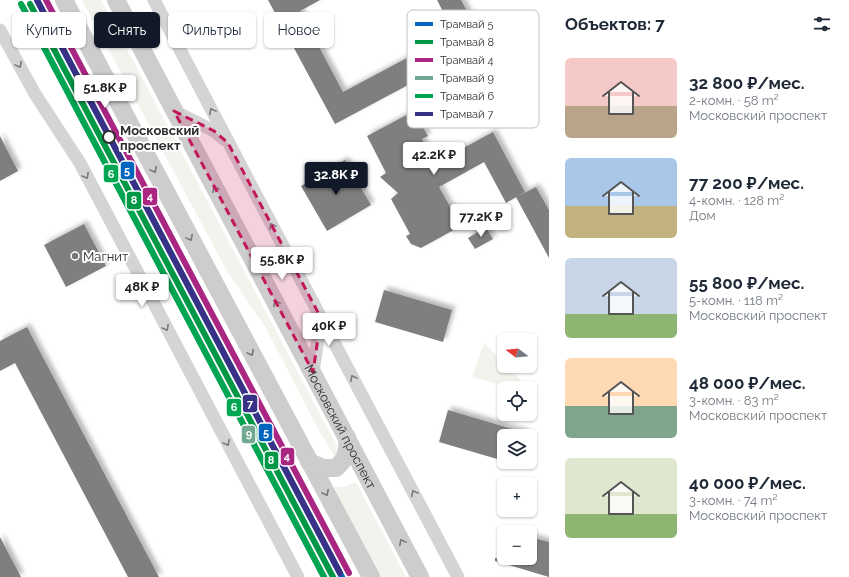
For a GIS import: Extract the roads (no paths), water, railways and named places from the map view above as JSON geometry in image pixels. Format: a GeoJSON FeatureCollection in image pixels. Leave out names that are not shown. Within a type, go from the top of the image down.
{"type":"FeatureCollection","features":[{"type":"Feature","properties":{"kind":"main road"},"geometry":{"type":"LineString","coordinates":[[64,0],[371,577]]}},
{"type":"Feature","properties":{"kind":"main road","name":"Московский проспект"},"geometry":{"type":"LineString","coordinates":[[116,0],[420,577]]}},
{"type":"Feature","properties":{"kind":"main road"},"geometry":{"type":"LineString","coordinates":[[309,462],[324,468],[336,468],[344,461],[348,450],[347,437]]}},
{"type":"Feature","properties":{"kind":"street"},"geometry":{"type":"LineString","coordinates":[[154,0],[458,577]]}},
{"type":"Feature","properties":{"kind":"street"},"geometry":{"type":"LineString","coordinates":[[0,30],[35,94],[80,163],[298,577]]}},
{"type":"Feature","properties":{"kind":"street"},"geometry":{"type":"LineString","coordinates":[[174,112],[214,132],[228,143]]}},
{"type":"Feature","properties":{"kind":"street"},"geometry":{"type":"LineString","coordinates":[[313,372],[321,318]]}},
{"type":"Feature","properties":{"kind":"tram line","name":"5"},"geometry":{"type":"LineString","coordinates":[[37,0],[342,577]]}},
{"type":"Feature","properties":{"kind":"tram line","name":"7"},"geometry":{"type":"LineString","coordinates":[[37,0],[340,573]]}},
{"type":"Feature","properties":{"kind":"tram line","name":"4"},"geometry":{"type":"LineString","coordinates":[[46,0],[349,573]]}},
{"type":"Feature","properties":{"kind":"tram line","name":"6"},"geometry":{"type":"LineString","coordinates":[[21,4],[324,577]]}},
{"type":"Feature","properties":{"kind":"tram line","name":"8"},"geometry":{"type":"LineString","coordinates":[[30,4],[333,577]]}},
{"type":"Feature","properties":{"kind":"tram line","name":"9"},"geometry":{"type":"LineString","coordinates":[[23,7],[324,577]]}},
{"type":"Feature","properties":{"kind":"place","name":"Московский проспект"},"geometry":{"type":"Point","coordinates":[109,137]}},
{"type":"Feature","properties":{"kind":"place","name":"Магнит"},"geometry":{"type":"Point","coordinates":[75,256]}}]}
